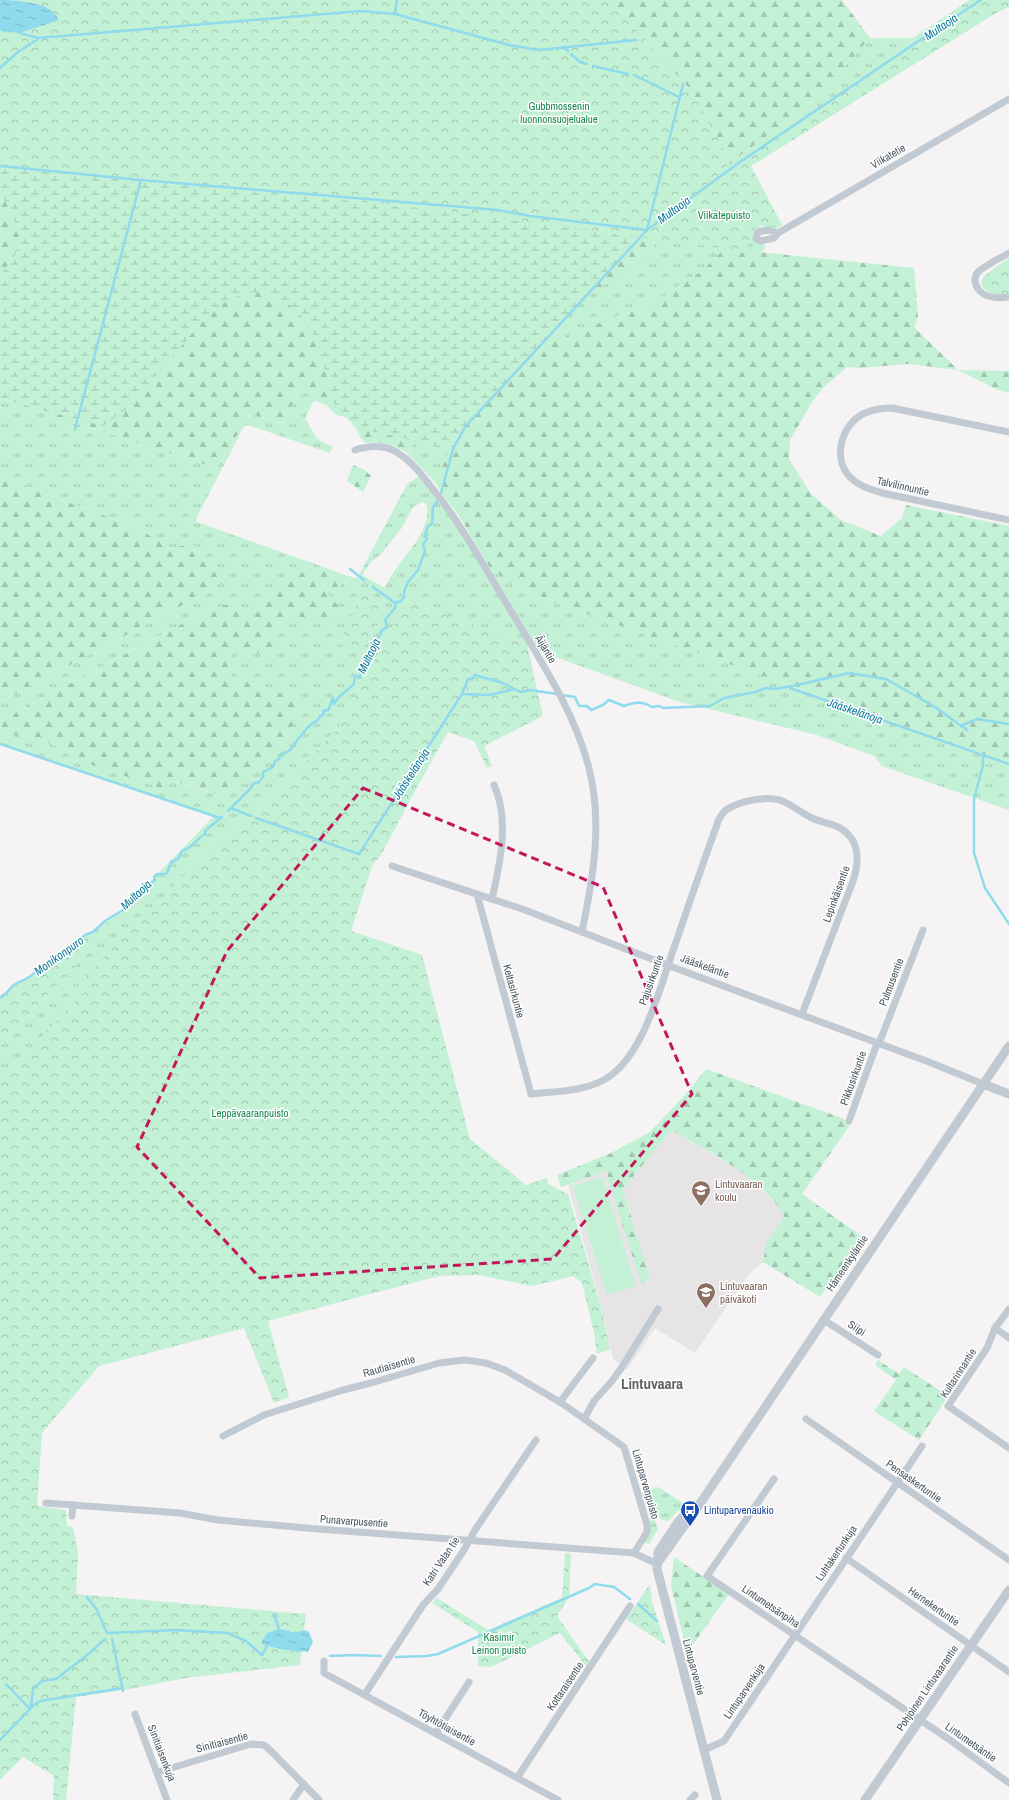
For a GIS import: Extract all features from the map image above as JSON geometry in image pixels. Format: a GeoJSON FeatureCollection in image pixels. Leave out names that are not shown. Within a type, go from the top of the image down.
{"type":"FeatureCollection","features":[{"type":"Feature","properties":{"kind":"street","name":"Viikatetie"},"geometry":{"type":"LineString","coordinates":[[778,233],[1009,98]]}},
{"type":"Feature","properties":{"kind":"street"},"geometry":{"type":"LineString","coordinates":[[1009,253],[977,274],[975,280],[977,288],[982,293],[993,298],[1009,297]]}},
{"type":"Feature","properties":{"kind":"street","name":"Talvilinnuntie"},"geometry":{"type":"LineString","coordinates":[[1009,432],[892,408],[877,409],[859,416],[848,427],[842,441],[840,455],[846,472],[855,482],[866,488],[882,493],[1009,520]]}},
{"type":"Feature","properties":{"kind":"street","name":"Äijäntie"},"geometry":{"type":"LineString","coordinates":[[355,450],[376,446],[387,447],[410,463],[440,498],[465,533],[568,710],[580,740],[589,769],[596,817],[596,847],[582,932]]}},
{"type":"Feature","properties":{"kind":"street"},"geometry":{"type":"LineString","coordinates":[[492,899],[502,853],[499,796],[494,785]]}},
{"type":"Feature","properties":{"kind":"street","name":"Lepinkäisentie"},"geometry":{"type":"LineString","coordinates":[[729,808],[753,801],[766,799],[780,800],[810,817],[843,831],[850,837],[857,852],[858,867],[802,1014]]}},
{"type":"Feature","properties":{"kind":"street","name":"Pajusirkuntie"},"geometry":{"type":"LineString","coordinates":[[531,1094],[586,1087],[608,1078],[617,1071],[631,1054],[645,1028],[719,819],[729,808]]}},
{"type":"Feature","properties":{"kind":"street","name":"Jääskeläntie"},"geometry":{"type":"LineString","coordinates":[[392,866],[492,899],[582,932],[879,1043],[1009,1094]]}},
{"type":"Feature","properties":{"kind":"street","name":"Keltasirkuntie"},"geometry":{"type":"LineString","coordinates":[[477,894],[531,1094]]}},
{"type":"Feature","properties":{"kind":"street","name":"Pulmusentie"},"geometry":{"type":"LineString","coordinates":[[879,1043],[923,930]]}},
{"type":"Feature","properties":{"kind":"street","name":"Pikkusirkuntie"},"geometry":{"type":"LineString","coordinates":[[849,1120],[875,1049],[879,1043]]}},
{"type":"Feature","properties":{"kind":"street","name":"Hämeenkyläntie"},"geometry":{"type":"LineString","coordinates":[[657,1564],[1009,1046]]}},
{"type":"Feature","properties":{"kind":"street"},"geometry":{"type":"LineString","coordinates":[[584,1419],[594,1401],[612,1382],[658,1309]]}},
{"type":"Feature","properties":{"kind":"street"},"geometry":{"type":"LineString","coordinates":[[1009,1309],[995,1328],[1009,1338]]}},
{"type":"Feature","properties":{"kind":"street","name":"Siipi"},"geometry":{"type":"LineString","coordinates":[[824,1320],[878,1355]]}},
{"type":"Feature","properties":{"kind":"street","name":"Kultarinnantie"},"geometry":{"type":"LineString","coordinates":[[995,1328],[987,1348],[948,1406],[1009,1448]]}},
{"type":"Feature","properties":{"kind":"street"},"geometry":{"type":"LineString","coordinates":[[560,1402],[593,1358]]}},
{"type":"Feature","properties":{"kind":"street","name":"Rautiaisentie"},"geometry":{"type":"LineString","coordinates":[[223,1436],[264,1416],[343,1390],[439,1364],[465,1360],[486,1364],[505,1370],[560,1402]]}},
{"type":"Feature","properties":{"kind":"street","name":"Lintuparvenpuisto"},"geometry":{"type":"LineString","coordinates":[[560,1402],[620,1443],[626,1452],[647,1526],[647,1532],[634,1553]]}},
{"type":"Feature","properties":{"kind":"street","name":"Pensaskertuntie"},"geometry":{"type":"LineString","coordinates":[[806,1420],[1009,1560]]}},
{"type":"Feature","properties":{"kind":"street","name":"Katri Valan tie"},"geometry":{"type":"LineString","coordinates":[[365,1694],[387,1664],[392,1651],[423,1605],[438,1589],[468,1541],[536,1440]]}},
{"type":"Feature","properties":{"kind":"street","name":"Luhtakertunkuja"},"geometry":{"type":"LineString","coordinates":[[795,1635],[896,1482],[922,1446]]}},
{"type":"Feature","properties":{"kind":"street","name":"Lintumetsänpiha"},"geometry":{"type":"LineString","coordinates":[[774,1478],[708,1576],[920,1720]]}},
{"type":"Feature","properties":{"kind":"street","name":"Punavarpusentie"},"geometry":{"type":"LineString","coordinates":[[46,1503],[180,1513],[218,1520],[634,1553]]}},
{"type":"Feature","properties":{"kind":"street"},"geometry":{"type":"LineString","coordinates":[[72,1516],[73,1505]]}},
{"type":"Feature","properties":{"kind":"street"},"geometry":{"type":"LineString","coordinates":[[634,1553],[657,1564]]}},
{"type":"Feature","properties":{"kind":"street","name":"Hernekertuntie"},"geometry":{"type":"LineString","coordinates":[[846,1558],[1009,1672]]}},
{"type":"Feature","properties":{"kind":"street","name":"Lintuparventie"},"geometry":{"type":"LineString","coordinates":[[657,1564],[659,1579],[717,1800]]}},
{"type":"Feature","properties":{"kind":"street","name":"Pohjoinen Lintuvaarantie"},"geometry":{"type":"LineString","coordinates":[[865,1800],[1009,1590]]}},
{"type":"Feature","properties":{"kind":"street","name":"Kottaraisentie"},"geometry":{"type":"LineString","coordinates":[[517,1778],[630,1606]]}},
{"type":"Feature","properties":{"kind":"street","name":"Lintuparvenkuja"},"geometry":{"type":"LineString","coordinates":[[704,1750],[724,1741],[795,1635]]}},
{"type":"Feature","properties":{"kind":"street","name":"Töyhtötiaisentie"},"geometry":{"type":"LineString","coordinates":[[324,1661],[324,1673],[558,1800]]}},
{"type":"Feature","properties":{"kind":"street"},"geometry":{"type":"LineString","coordinates":[[436,1733],[469,1682]]}},
{"type":"Feature","properties":{"kind":"street","name":"Sinitiaisenkuja"},"geometry":{"type":"LineString","coordinates":[[135,1714],[158,1772],[167,1800]]}},
{"type":"Feature","properties":{"kind":"street","name":"Lintumetsäntie"},"geometry":{"type":"LineString","coordinates":[[920,1720],[1009,1782]]}},
{"type":"Feature","properties":{"kind":"street","name":"Sinitiaisentie"},"geometry":{"type":"LineString","coordinates":[[158,1772],[251,1744],[264,1745],[319,1800]]}},
{"type":"Feature","properties":{"kind":"street"},"geometry":{"type":"LineString","coordinates":[[293,1800],[304,1784]]}},
{"type":"Feature","properties":{"kind":"highlighted area"},"geometry":{"type":"Polygon","coordinates":[[[363,788],[603,887],[692,1094],[553,1259],[260,1278],[137,1147],[227,951],[363,788]]]}},
{"type":"Feature","properties":{"kind":"shaded area"},"geometry":{"type":"Polygon","coordinates":[[[671,1130],[743,1172],[779,1206],[784,1216],[766,1244],[763,1262],[750,1273],[695,1353],[655,1328],[627,1370],[613,1359],[600,1302],[568,1185],[607,1171],[608,1180],[641,1283],[650,1281],[623,1189],[671,1130]]]}},
{"type":"Feature","properties":{"kind":"green space"},"geometry":{"type":"Polygon","coordinates":[[[0,0],[842,0],[870,38],[808,106],[742,154],[711,180],[690,202],[649,252],[622,275],[564,307],[335,404],[301,385],[284,424],[251,414],[216,468],[0,399],[0,0]]]}},
{"type":"Feature","properties":{"kind":"green space","name":"Gubbmossenin luonnonsuojelualue"},"geometry":{"type":"Polygon","coordinates":[[[0,0],[608,0],[692,91],[728,158],[726,172],[981,0],[1009,0],[1009,7],[996,13],[751,166],[782,225],[765,225],[753,230],[750,235],[746,251],[429,209],[0,166],[0,0]]]}},
{"type":"Feature","properties":{"kind":"green space","name":"Viikatepuisto"},"geometry":{"type":"Polygon","coordinates":[[[969,0],[1009,0],[1009,7],[996,13],[751,166],[782,225],[775,229],[761,226],[756,231],[756,243],[764,245],[766,248],[758,254],[722,251],[703,270],[647,307],[619,315],[452,442],[436,483],[405,451],[413,445],[356,428],[347,418],[335,414],[326,405],[314,401],[305,418],[317,439],[333,447],[330,453],[248,425],[244,426],[196,519],[197,522],[354,578],[358,577],[407,484],[420,476],[461,532],[527,644],[406,601],[339,727],[257,812],[215,844],[74,989],[85,993],[0,1079],[0,1045],[120,918],[120,913],[214,816],[0,744],[0,732],[46,742],[71,752],[228,797],[301,701],[230,676],[233,645],[260,654],[277,635],[274,622],[290,614],[340,608],[328,594],[323,583],[341,590],[341,577],[311,567],[257,600],[255,619],[246,619],[206,611],[0,721],[0,702],[217,587],[218,573],[186,545],[170,548],[137,528],[0,477],[0,399],[216,468],[251,414],[284,424],[301,385],[690,202],[711,180],[742,154],[808,106],[870,38],[913,38],[969,0]],[[423,502],[414,506],[401,529],[380,555],[370,563],[362,575],[385,588],[394,571],[423,530],[427,518],[427,505],[423,502]]]}},
{"type":"Feature","properties":{"kind":"green space"},"geometry":{"type":"Polygon","coordinates":[[[0,68],[647,230],[465,427],[453,449],[356,428],[335,404],[315,337],[297,310],[280,299],[253,292],[229,299],[210,313],[127,409],[103,426],[0,399],[0,276],[16,253],[20,233],[0,190],[0,68]]]}},
{"type":"Feature","properties":{"kind":"green space"},"geometry":{"type":"Polygon","coordinates":[[[722,251],[758,254],[759,252],[914,268],[918,317],[914,327],[958,370],[908,364],[862,368],[847,367],[823,388],[814,399],[790,440],[789,459],[811,494],[841,520],[881,536],[902,518],[906,505],[1009,526],[1009,763],[530,594],[491,570],[458,514],[441,493],[436,483],[452,442],[517,357],[619,315],[647,307],[703,270],[722,251]]]}},
{"type":"Feature","properties":{"kind":"green space"},"geometry":{"type":"Polygon","coordinates":[[[1009,258],[1009,293],[997,295],[986,291],[981,284],[984,276],[1009,258]]]}},
{"type":"Feature","properties":{"kind":"green space"},"geometry":{"type":"Polygon","coordinates":[[[958,370],[1009,371],[1009,392],[1000,391],[958,370]]]}},
{"type":"Feature","properties":{"kind":"green space"},"geometry":{"type":"Polygon","coordinates":[[[357,418],[429,424],[413,445],[405,451],[391,445],[376,442],[366,443],[358,432],[357,418]]]}},
{"type":"Feature","properties":{"kind":"green space"},"geometry":{"type":"Polygon","coordinates":[[[353,465],[365,470],[371,476],[363,492],[347,481],[353,465]]]}},
{"type":"Feature","properties":{"kind":"green space"},"geometry":{"type":"Polygon","coordinates":[[[0,477],[137,528],[170,548],[186,545],[197,546],[202,558],[218,573],[217,587],[0,702],[0,477]]]}},
{"type":"Feature","properties":{"kind":"green space"},"geometry":{"type":"Polygon","coordinates":[[[311,567],[341,576],[341,590],[323,584],[328,594],[340,608],[325,624],[290,614],[286,627],[274,622],[278,646],[260,654],[233,645],[232,661],[239,665],[230,676],[302,701],[287,740],[228,797],[174,781],[164,789],[71,758],[71,752],[46,742],[0,732],[0,721],[206,611],[235,602],[246,619],[255,619],[256,600],[311,567]]]}},
{"type":"Feature","properties":{"kind":"green space"},"geometry":{"type":"Polygon","coordinates":[[[491,570],[530,594],[1009,763],[1009,810],[882,766],[874,756],[817,735],[680,702],[539,651],[491,570]]]}},
{"type":"Feature","properties":{"kind":"green space"},"geometry":{"type":"Polygon","coordinates":[[[362,594],[387,608],[359,656],[339,643],[362,594]]]}},
{"type":"Feature","properties":{"kind":"green space","name":"Leppävaaranpuisto"},"geometry":{"type":"Polygon","coordinates":[[[406,601],[527,644],[543,716],[484,746],[492,766],[487,768],[474,741],[448,732],[381,855],[372,866],[351,931],[422,955],[470,1139],[526,1185],[547,1178],[548,1184],[568,1194],[601,1307],[610,1349],[597,1354],[594,1333],[582,1283],[574,1276],[532,1286],[479,1275],[439,1276],[268,1321],[289,1397],[274,1403],[244,1328],[99,1366],[42,1433],[37,1506],[66,1510],[67,1526],[73,1527],[78,1553],[76,1594],[306,1614],[300,1665],[186,1678],[124,1690],[76,1697],[66,1800],[53,1800],[54,1776],[23,1757],[0,1780],[0,1079],[84,993],[73,989],[215,844],[257,812],[339,727],[406,601]]]}},
{"type":"Feature","properties":{"kind":"green space"},"geometry":{"type":"Polygon","coordinates":[[[120,913],[120,918],[0,1045],[0,996],[120,913]]]}},
{"type":"Feature","properties":{"kind":"green space"},"geometry":{"type":"Polygon","coordinates":[[[706,1069],[842,1118],[850,1125],[802,1194],[864,1238],[820,1297],[763,1262],[766,1244],[784,1216],[775,1202],[763,1189],[734,1167],[671,1130],[623,1189],[650,1280],[641,1283],[608,1180],[607,1171],[561,1187],[557,1175],[611,1153],[650,1132],[684,1096],[706,1069]]]}},
{"type":"Feature","properties":{"kind":"green space"},"geometry":{"type":"Polygon","coordinates":[[[602,1177],[636,1286],[607,1295],[573,1186],[602,1177]]]}},
{"type":"Feature","properties":{"kind":"green space"},"geometry":{"type":"Polygon","coordinates":[[[878,1360],[899,1374],[904,1367],[948,1396],[919,1440],[874,1411],[896,1380],[875,1365],[878,1360]]]}},
{"type":"Feature","properties":{"kind":"green space"},"geometry":{"type":"Polygon","coordinates":[[[658,1487],[685,1504],[668,1521],[662,1520],[659,1517],[649,1490],[658,1487]]]}},
{"type":"Feature","properties":{"kind":"green space"},"geometry":{"type":"Polygon","coordinates":[[[646,1492],[658,1529],[649,1544],[644,1543],[650,1524],[642,1493],[646,1492]]]}},
{"type":"Feature","properties":{"kind":"green space","name":"Kasimir Leinon puisto"},"geometry":{"type":"Polygon","coordinates":[[[565,1553],[571,1554],[569,1597],[557,1616],[589,1661],[586,1666],[560,1633],[491,1667],[478,1666],[478,1632],[432,1603],[437,1598],[488,1630],[562,1598],[565,1553]]]}},
{"type":"Feature","properties":{"kind":"green space"},"geometry":{"type":"Polygon","coordinates":[[[674,1557],[729,1594],[687,1653],[671,1586],[674,1557]]]}},
{"type":"Feature","properties":{"kind":"green space"},"geometry":{"type":"Polygon","coordinates":[[[650,1584],[652,1602],[666,1645],[626,1619],[650,1584]]]}},
{"type":"Feature","properties":{"kind":"water"},"geometry":{"type":"Polygon","coordinates":[[[0,0],[33,3],[46,7],[54,13],[59,20],[20,33],[0,31],[0,0]]]}},
{"type":"Feature","properties":{"kind":"water"},"geometry":{"type":"Polygon","coordinates":[[[279,1629],[293,1633],[305,1630],[309,1632],[313,1642],[308,1652],[286,1650],[263,1645],[262,1641],[267,1633],[279,1629]]]}},
{"type":"Feature","properties":{"kind":"waterway"},"geometry":{"type":"LineString","coordinates":[[395,14],[397,0]]}},
{"type":"Feature","properties":{"kind":"waterway","name":"Multaoja"},"geometry":{"type":"LineString","coordinates":[[441,493],[453,449],[465,427],[647,230],[740,162],[981,0]]}},
{"type":"Feature","properties":{"kind":"waterway"},"geometry":{"type":"LineString","coordinates":[[20,33],[38,38],[361,11],[395,14],[509,45],[539,50],[636,40]]}},
{"type":"Feature","properties":{"kind":"waterway"},"geometry":{"type":"LineString","coordinates":[[0,68],[18,52],[38,39]]}},
{"type":"Feature","properties":{"kind":"waterway"},"geometry":{"type":"LineString","coordinates":[[563,47],[568,51]]}},
{"type":"Feature","properties":{"kind":"waterway"},"geometry":{"type":"LineString","coordinates":[[571,54],[580,62],[587,64]]}},
{"type":"Feature","properties":{"kind":"waterway"},"geometry":{"type":"LineString","coordinates":[[593,66],[628,74]]}},
{"type":"Feature","properties":{"kind":"waterway"},"geometry":{"type":"LineString","coordinates":[[634,75],[679,97]]}},
{"type":"Feature","properties":{"kind":"waterway"},"geometry":{"type":"LineString","coordinates":[[0,166],[141,180],[498,210],[530,216],[647,230],[683,84]]}},
{"type":"Feature","properties":{"kind":"waterway"},"geometry":{"type":"LineString","coordinates":[[75,429],[141,180]]}},
{"type":"Feature","properties":{"kind":"waterway","name":"Multaoja"},"geometry":{"type":"LineString","coordinates":[[228,811],[254,783],[258,783],[263,777],[263,772],[273,767],[275,761],[279,759],[281,754],[290,750],[306,729],[324,714],[323,711],[328,710],[333,698],[334,704],[339,697],[354,684],[355,676],[360,678],[361,668],[368,662],[382,630],[387,627],[385,620],[395,608],[396,602],[400,602],[404,597],[404,592],[408,582],[418,570],[425,551],[423,544],[427,539],[425,536],[428,526],[432,524],[433,508],[438,500]]}},
{"type":"Feature","properties":{"kind":"waterway"},"geometry":{"type":"LineString","coordinates":[[350,569],[364,580]]}},
{"type":"Feature","properties":{"kind":"waterway"},"geometry":{"type":"LineString","coordinates":[[373,587],[395,603]]}},
{"type":"Feature","properties":{"kind":"waterway","name":"Jääskelänoja"},"geometry":{"type":"LineString","coordinates":[[562,695],[575,697],[579,706],[587,706],[591,710],[603,705],[609,700],[624,706],[638,703],[663,708],[710,706],[724,698],[756,692],[765,688],[774,689],[793,686],[849,673],[886,679],[935,707],[967,730]]}},
{"type":"Feature","properties":{"kind":"waterway","name":"Jääskelänoja"},"geometry":{"type":"LineString","coordinates":[[256,818],[359,854],[462,694],[468,679],[471,679],[475,675],[503,683],[520,692],[530,690],[557,694]]}},
{"type":"Feature","properties":{"kind":"waterway","name":"Jääskelänoja"},"geometry":{"type":"LineString","coordinates":[[790,688],[1009,764]]}},
{"type":"Feature","properties":{"kind":"waterway"},"geometry":{"type":"LineString","coordinates":[[462,694],[489,695],[515,689]]}},
{"type":"Feature","properties":{"kind":"waterway"},"geometry":{"type":"LineString","coordinates":[[961,726],[977,719],[1009,724]]}},
{"type":"Feature","properties":{"kind":"waterway"},"geometry":{"type":"LineString","coordinates":[[0,744],[220,818]]}},
{"type":"Feature","properties":{"kind":"waterway","name":"Jääskelänoja"},"geometry":{"type":"LineString","coordinates":[[983,755],[983,765],[974,799],[974,853],[985,888],[1009,924]]}},
{"type":"Feature","properties":{"kind":"waterway","name":"Jääskelänoja"},"geometry":{"type":"LineString","coordinates":[[231,808],[251,816]]}},
{"type":"Feature","properties":{"kind":"waterway","name":"Monikonpuro"},"geometry":{"type":"LineString","coordinates":[[0,998],[14,985],[29,977],[61,955],[65,949],[73,946],[85,935],[93,932],[105,921],[123,910],[155,880],[154,877],[157,874],[167,873],[171,862],[178,859],[182,851],[193,845],[205,834],[206,830],[222,817]]}},
{"type":"Feature","properties":{"kind":"waterway"},"geometry":{"type":"LineString","coordinates":[[396,1657],[427,1656],[438,1654],[589,1588],[595,1584],[614,1587],[630,1599]]}},
{"type":"Feature","properties":{"kind":"waterway"},"geometry":{"type":"LineString","coordinates":[[87,1597],[97,1610],[107,1633],[176,1630],[228,1633],[246,1641],[262,1655],[267,1646]]}},
{"type":"Feature","properties":{"kind":"waterway"},"geometry":{"type":"LineString","coordinates":[[638,1604],[657,1621]]}},
{"type":"Feature","properties":{"kind":"waterway"},"geometry":{"type":"LineString","coordinates":[[274,1614],[279,1629]]}},
{"type":"Feature","properties":{"kind":"waterway"},"geometry":{"type":"LineString","coordinates":[[31,1707],[33,1689],[42,1681],[56,1679],[105,1639]]}},
{"type":"Feature","properties":{"kind":"waterway"},"geometry":{"type":"LineString","coordinates":[[112,1639],[123,1691]]}},
{"type":"Feature","properties":{"kind":"waterway"},"geometry":{"type":"LineString","coordinates":[[330,1656],[381,1656]]}},
{"type":"Feature","properties":{"kind":"waterway"},"geometry":{"type":"LineString","coordinates":[[6,1684],[30,1709]]}},
{"type":"Feature","properties":{"kind":"waterway"},"geometry":{"type":"LineString","coordinates":[[0,1740],[34,1705],[40,1701],[123,1688]]}},
{"type":"Feature","properties":{"kind":"place","name":"Lintuvaaran koulu"},"geometry":{"type":"Point","coordinates":[701,1207]}},
{"type":"Feature","properties":{"kind":"place","name":"Lintuvaaran päiväkoti"},"geometry":{"type":"Point","coordinates":[706,1309]}},
{"type":"Feature","properties":{"kind":"place","name":"Lintuparvenaukio"},"geometry":{"type":"Point","coordinates":[690,1527]}},
{"type":"Feature","properties":{"kind":"district","name":"Lintuvaara"},"geometry":{"type":"Point","coordinates":[652,1384]}}]}
